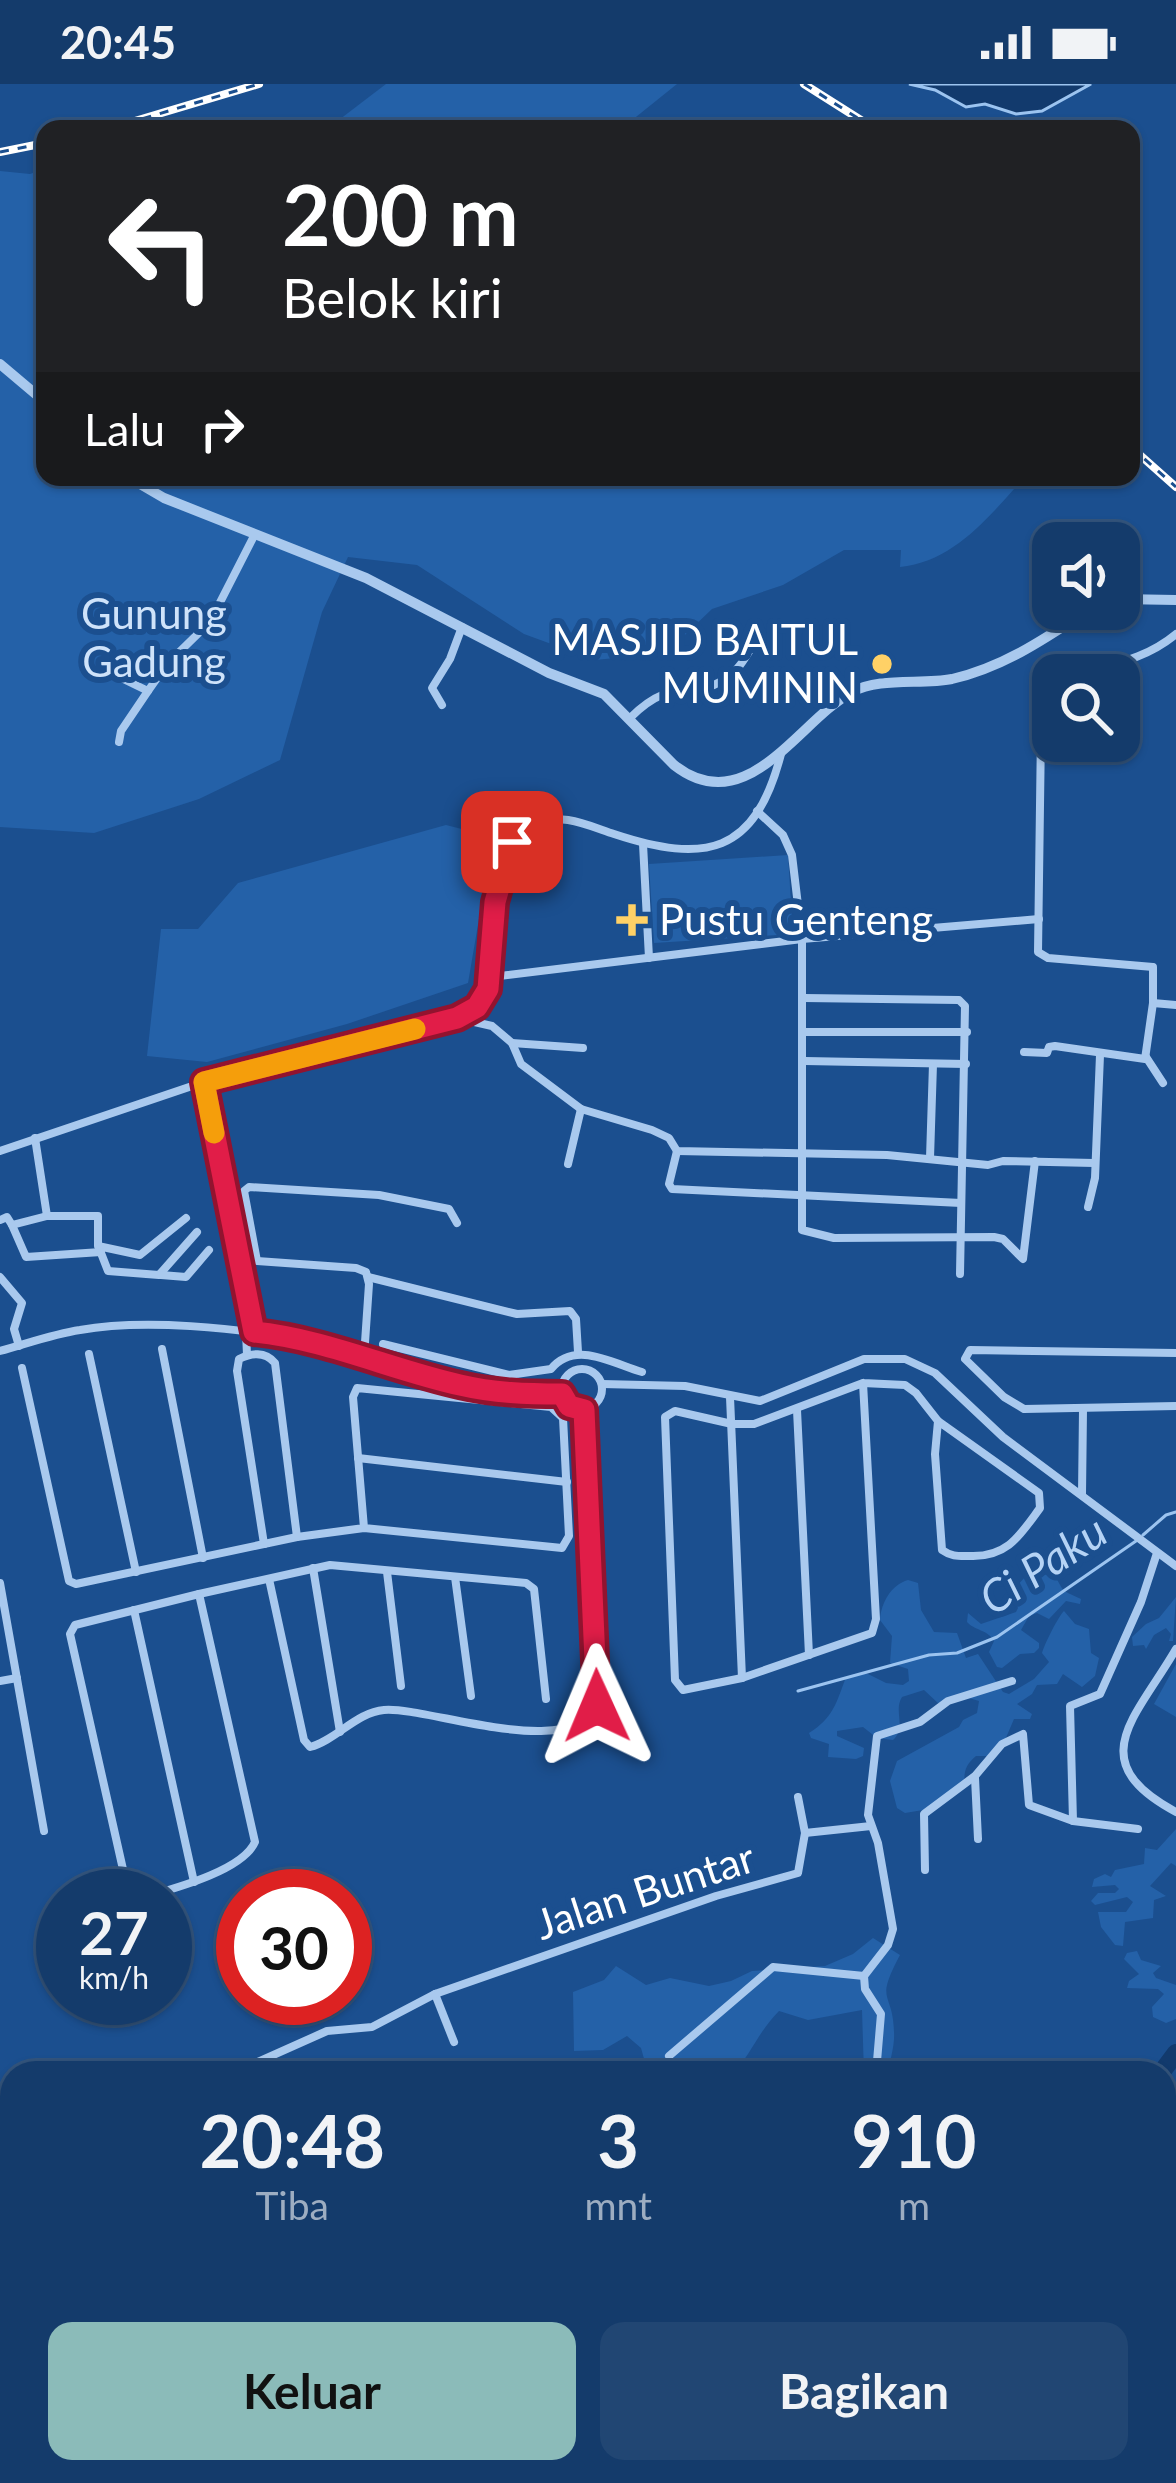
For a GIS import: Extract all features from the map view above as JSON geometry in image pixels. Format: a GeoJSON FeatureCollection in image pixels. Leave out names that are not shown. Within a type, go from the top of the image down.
{"type":"FeatureCollection","features":[{"type":"Feature","properties":{"kind":"street"},"geometry":{"type":"LineString","coordinates":[[0,364],[36,394]]}},
{"type":"Feature","properties":{"kind":"street"},"geometry":{"type":"LineString","coordinates":[[143,486],[366,578],[549,673],[604,694],[674,765],[706,778],[741,779],[781,753],[854,691],[947,680],[981,671],[1017,656],[1057,630]]}},
{"type":"Feature","properties":{"kind":"street"},"geometry":{"type":"LineString","coordinates":[[118,742],[167,664],[210,622],[255,533]]}},
{"type":"Feature","properties":{"kind":"street"},"geometry":{"type":"LineString","coordinates":[[1140,599],[1176,600]]}},
{"type":"Feature","properties":{"kind":"street"},"geometry":{"type":"LineString","coordinates":[[442,705],[433,688],[462,626]]}},
{"type":"Feature","properties":{"kind":"street"},"geometry":{"type":"LineString","coordinates":[[1140,657],[1176,634]]}},
{"type":"Feature","properties":{"kind":"street"},"geometry":{"type":"LineString","coordinates":[[630,718],[664,691],[726,679],[759,635]]}},
{"type":"Feature","properties":{"kind":"street"},"geometry":{"type":"LineString","coordinates":[[106,671],[148,691]]}},
{"type":"Feature","properties":{"kind":"street"},"geometry":{"type":"LineString","coordinates":[[0,1151],[204,1082],[457,1018],[477,1007],[490,977],[499,879],[519,833],[559,818],[643,844],[682,850],[728,843],[743,833],[757,811],[781,753]]}},
{"type":"Feature","properties":{"kind":"street"},"geometry":{"type":"LineString","coordinates":[[1041,762],[1038,952],[1041,957],[1150,966],[1156,972],[1147,1058],[1163,1083]]}},
{"type":"Feature","properties":{"kind":"street"},"geometry":{"type":"LineString","coordinates":[[757,811],[788,844],[802,939],[801,1226],[807,1234],[999,1238],[1018,1257],[1025,1257],[1036,1161]]}},
{"type":"Feature","properties":{"kind":"street"},"geometry":{"type":"LineString","coordinates":[[643,844],[649,958]]}},
{"type":"Feature","properties":{"kind":"street"},"geometry":{"type":"LineString","coordinates":[[490,977],[802,939],[1039,919]]}},
{"type":"Feature","properties":{"kind":"street"},"geometry":{"type":"LineString","coordinates":[[804,998],[959,1000],[965,1006],[960,1274]]}},
{"type":"Feature","properties":{"kind":"street"},"geometry":{"type":"LineString","coordinates":[[1153,1003],[1176,1005]]}},
{"type":"Feature","properties":{"kind":"street"},"geometry":{"type":"LineString","coordinates":[[457,1018],[492,1026],[512,1043],[521,1064],[581,1109],[669,1138],[677,1150],[669,1184],[672,1189],[961,1203]]}},
{"type":"Feature","properties":{"kind":"street"},"geometry":{"type":"LineString","coordinates":[[804,1032],[968,1031]]}},
{"type":"Feature","properties":{"kind":"street"},"geometry":{"type":"LineString","coordinates":[[512,1043],[583,1048]]}},
{"type":"Feature","properties":{"kind":"street"},"geometry":{"type":"LineString","coordinates":[[1024,1052],[1047,1053],[1054,1046],[1147,1058]]}},
{"type":"Feature","properties":{"kind":"street"},"geometry":{"type":"LineString","coordinates":[[1088,1207],[1100,1055]]}},
{"type":"Feature","properties":{"kind":"street"},"geometry":{"type":"LineString","coordinates":[[805,1060],[966,1064]]}},
{"type":"Feature","properties":{"kind":"street"},"geometry":{"type":"LineString","coordinates":[[930,1159],[933,1064]]}},
{"type":"Feature","properties":{"kind":"street"},"geometry":{"type":"LineString","coordinates":[[204,1082],[262,1354]]}},
{"type":"Feature","properties":{"kind":"street"},"geometry":{"type":"LineString","coordinates":[[568,1164],[581,1109]]}},
{"type":"Feature","properties":{"kind":"street"},"geometry":{"type":"LineString","coordinates":[[35,1138],[47,1216]]}},
{"type":"Feature","properties":{"kind":"street"},"geometry":{"type":"LineString","coordinates":[[677,1150],[994,1165],[1003,1161],[1094,1163]]}},
{"type":"Feature","properties":{"kind":"street"},"geometry":{"type":"LineString","coordinates":[[457,1223],[449,1210],[379,1195],[249,1187],[244,1191],[257,1261],[356,1268],[368,1277],[517,1314],[570,1312],[577,1319],[578,1352]]}},
{"type":"Feature","properties":{"kind":"street"},"geometry":{"type":"LineString","coordinates":[[12,1225],[47,1216],[98,1216],[99,1249],[107,1271],[186,1277],[208,1250]]}},
{"type":"Feature","properties":{"kind":"street"},"geometry":{"type":"LineString","coordinates":[[0,1220],[7,1217],[26,1257],[99,1249],[140,1255],[186,1218]]}},
{"type":"Feature","properties":{"kind":"street"},"geometry":{"type":"LineString","coordinates":[[160,1275],[197,1232]]}},
{"type":"Feature","properties":{"kind":"street"},"geometry":{"type":"LineString","coordinates":[[0,1276],[22,1303],[14,1329],[19,1346]]}},
{"type":"Feature","properties":{"kind":"street"},"geometry":{"type":"LineString","coordinates":[[364,1357],[368,1277]]}},
{"type":"Feature","properties":{"kind":"street"},"geometry":{"type":"LineString","coordinates":[[0,1351],[97,1328],[254,1332],[475,1388],[562,1394]]}},
{"type":"Feature","properties":{"kind":"street"},"geometry":{"type":"LineString","coordinates":[[247,1355],[254,1332]]}},
{"type":"Feature","properties":{"kind":"street"},"geometry":{"type":"LineString","coordinates":[[383,1344],[509,1375],[551,1369],[560,1358],[578,1352],[642,1372]]}},
{"type":"Feature","properties":{"kind":"street"},"geometry":{"type":"LineString","coordinates":[[162,1349],[202,1558]]}},
{"type":"Feature","properties":{"kind":"street"},"geometry":{"type":"LineString","coordinates":[[1176,1353],[970,1350],[965,1355],[966,1362],[1012,1403],[1031,1410],[1176,1406]]}},
{"type":"Feature","properties":{"kind":"street"},"geometry":{"type":"LineString","coordinates":[[89,1354],[136,1571]]}},
{"type":"Feature","properties":{"kind":"street"},"geometry":{"type":"LineString","coordinates":[[264,1544],[237,1371],[238,1360],[247,1355],[262,1354],[275,1367],[298,1537]]}},
{"type":"Feature","properties":{"kind":"street"},"geometry":{"type":"LineString","coordinates":[[602,1384],[598,1401],[584,1410],[569,1406],[562,1394],[566,1376],[577,1369],[590,1370],[602,1384],[685,1386],[760,1401],[864,1359],[904,1359],[934,1373],[1003,1437],[1176,1566]]}},
{"type":"Feature","properties":{"kind":"street"},"geometry":{"type":"LineString","coordinates":[[22,1368],[70,1581],[76,1584],[298,1537],[364,1528],[562,1549],[569,1536],[563,1418],[551,1407],[361,1387],[353,1397],[364,1528]]}},
{"type":"Feature","properties":{"kind":"street"},"geometry":{"type":"LineString","coordinates":[[863,1383],[875,1626],[867,1638],[742,1678],[689,1690],[678,1686],[665,1417],[675,1411],[754,1424],[863,1383],[905,1385],[938,1421],[1041,1497],[1040,1508],[1014,1543],[1001,1552],[954,1556],[940,1546],[938,1421]]}},
{"type":"Feature","properties":{"kind":"street"},"geometry":{"type":"LineString","coordinates":[[730,1397],[742,1678]]}},
{"type":"Feature","properties":{"kind":"street"},"geometry":{"type":"LineString","coordinates":[[1082,1496],[1083,1409]]}},
{"type":"Feature","properties":{"kind":"street"},"geometry":{"type":"LineString","coordinates":[[269,1579],[304,1741],[315,1747],[378,1710],[404,1710],[507,1730],[576,1724],[594,1711],[599,1698],[584,1410]]}},
{"type":"Feature","properties":{"kind":"street"},"geometry":{"type":"LineString","coordinates":[[797,1410],[809,1655]]}},
{"type":"Feature","properties":{"kind":"street"},"geometry":{"type":"LineString","coordinates":[[358,1458],[567,1482]]}},
{"type":"Feature","properties":{"kind":"street"},"geometry":{"type":"LineString","coordinates":[[1073,1821],[1070,1706],[1100,1694],[1141,1602],[1153,1550]]}},
{"type":"Feature","properties":{"kind":"street"},"geometry":{"type":"LineString","coordinates":[[123,1869],[70,1634],[75,1625],[313,1568],[348,1566],[531,1585],[546,1699]]}},
{"type":"Feature","properties":{"kind":"street"},"geometry":{"type":"LineString","coordinates":[[313,1568],[340,1732]]}},
{"type":"Feature","properties":{"kind":"street"},"geometry":{"type":"LineString","coordinates":[[387,1572],[401,1686]]}},
{"type":"Feature","properties":{"kind":"street"},"geometry":{"type":"LineString","coordinates":[[455,1577],[471,1696]]}},
{"type":"Feature","properties":{"kind":"street"},"geometry":{"type":"LineString","coordinates":[[0,1583],[44,1831]]}},
{"type":"Feature","properties":{"kind":"street"},"geometry":{"type":"LineString","coordinates":[[134,1610],[194,1882],[250,1852],[255,1842],[199,1594]]}},
{"type":"Feature","properties":{"kind":"street"},"geometry":{"type":"LineString","coordinates":[[1175,1809],[1130,1778],[1121,1755],[1125,1738],[1176,1649]]}},
{"type":"Feature","properties":{"kind":"street"},"geometry":{"type":"LineString","coordinates":[[0,1660],[15,1657]]}},
{"type":"Feature","properties":{"kind":"street"},"geometry":{"type":"LineString","coordinates":[[0,1682],[17,1678]]}},
{"type":"Feature","properties":{"kind":"street"},"geometry":{"type":"LineString","coordinates":[[877,2061],[881,2014],[864,1976],[888,1945],[892,1930],[868,1798],[878,1734],[920,1722],[948,1701],[1012,1682]]}},
{"type":"Feature","properties":{"kind":"street"},"geometry":{"type":"LineString","coordinates":[[925,1870],[924,1814],[975,1776],[1002,1744],[1022,1734],[1029,1804],[1073,1821],[1138,1829]]}},
{"type":"Feature","properties":{"kind":"street"},"geometry":{"type":"LineString","coordinates":[[975,1776],[978,1839]]}},
{"type":"Feature","properties":{"kind":"street"},"geometry":{"type":"LineString","coordinates":[[798,1797],[805,1833]]}},
{"type":"Feature","properties":{"kind":"street","name":"Jalan Buntar"},"geometry":{"type":"LineString","coordinates":[[260,2061],[326,2031],[372,2027],[436,1994],[716,1896],[798,1873],[805,1833],[871,1826]]}},
{"type":"Feature","properties":{"kind":"street"},"geometry":{"type":"LineString","coordinates":[[669,2056],[773,1967],[864,1976]]}},
{"type":"Feature","properties":{"kind":"street"},"geometry":{"type":"LineString","coordinates":[[436,1994],[454,2042]]}},
{"type":"Feature","properties":{"kind":"green space"},"geometry":{"type":"Polygon","coordinates":[[[386,84],[677,84],[632,120],[339,120],[386,84]]]}},
{"type":"Feature","properties":{"kind":"green space","name":"Gunung Gadung"},"geometry":{"type":"Polygon","coordinates":[[[0,171],[36,172],[36,486],[1016,486],[969,536],[937,556],[900,567],[901,550],[844,550],[783,585],[712,609],[666,653],[595,660],[524,634],[417,565],[348,557],[322,612],[280,760],[199,799],[94,833],[0,827],[0,171]]]}},
{"type":"Feature","properties":{"kind":"green space"},"geometry":{"type":"Polygon","coordinates":[[[446,825],[493,837],[468,983],[347,1024],[207,1062],[147,1056],[161,929],[198,929],[238,883],[446,825]]]}},
{"type":"Feature","properties":{"kind":"green space"},"geometry":{"type":"Polygon","coordinates":[[[788,855],[793,934],[654,943],[649,864],[788,855]]]}},
{"type":"Feature","properties":{"kind":"green space"},"geometry":{"type":"Polygon","coordinates":[[[1053,1572],[1063,1590],[1081,1599],[1080,1604],[1066,1601],[1049,1619],[1037,1613],[1029,1616],[1021,1630],[1039,1648],[997,1667],[989,1652],[994,1641],[967,1622],[968,1613],[981,1624],[1016,1612],[1011,1592],[1027,1575],[1036,1578],[1053,1572]]]}},
{"type":"Feature","properties":{"kind":"green space"},"geometry":{"type":"Polygon","coordinates":[[[908,1580],[918,1583],[921,1610],[934,1632],[957,1633],[966,1658],[978,1654],[1003,1692],[1009,1694],[1034,1679],[1049,1662],[1042,1653],[1064,1611],[1075,1624],[1089,1629],[1091,1653],[1099,1658],[1095,1676],[1082,1687],[1063,1674],[1057,1684],[1037,1685],[1017,1704],[1032,1714],[1030,1719],[1014,1719],[1005,1740],[990,1756],[973,1759],[966,1769],[965,1785],[929,1809],[905,1813],[897,1808],[890,1781],[897,1761],[959,1727],[977,1713],[979,1701],[969,1698],[939,1704],[924,1690],[902,1697],[899,1730],[893,1740],[877,1738],[863,1727],[837,1731],[837,1736],[864,1748],[863,1756],[856,1759],[828,1757],[829,1744],[809,1733],[829,1716],[846,1677],[866,1673],[886,1683],[909,1681],[908,1669],[890,1663],[892,1636],[880,1620],[888,1596],[908,1580]]]}},
{"type":"Feature","properties":{"kind":"green space"},"geometry":{"type":"Polygon","coordinates":[[[1176,1597],[1173,1641],[1166,1628],[1154,1635],[1146,1649],[1133,1646],[1132,1637],[1159,1618],[1176,1597]]]}},
{"type":"Feature","properties":{"kind":"green space"},"geometry":{"type":"Polygon","coordinates":[[[1176,1664],[1176,1717],[1154,1704],[1176,1664]]]}},
{"type":"Feature","properties":{"kind":"green space"},"geometry":{"type":"Polygon","coordinates":[[[1176,1829],[1176,1866],[1171,1863],[1150,1886],[1166,1896],[1154,1900],[1153,1918],[1125,1922],[1123,1946],[1115,1945],[1101,1927],[1098,1912],[1126,1912],[1133,1902],[1127,1897],[1095,1905],[1091,1901],[1098,1893],[1119,1889],[1115,1885],[1092,1887],[1094,1879],[1144,1864],[1145,1848],[1157,1850],[1176,1829]]]}},
{"type":"Feature","properties":{"kind":"green space"},"geometry":{"type":"Polygon","coordinates":[[[873,1938],[900,1955],[886,1990],[893,2019],[890,2061],[864,2061],[862,2010],[808,2020],[779,2011],[742,2061],[645,2061],[641,2048],[627,2036],[603,2050],[574,2051],[573,1992],[604,1980],[616,1966],[646,1985],[670,1978],[709,1986],[752,1971],[825,1966],[853,1954],[873,1938]]]}},
{"type":"Feature","properties":{"kind":"green space"},"geometry":{"type":"Polygon","coordinates":[[[1137,1951],[1141,1960],[1161,1966],[1153,1973],[1156,1978],[1176,1985],[1176,2019],[1166,2023],[1153,2017],[1152,2007],[1164,1994],[1158,1989],[1127,1988],[1139,1974],[1124,1959],[1137,1951]]]}},
{"type":"Feature","properties":{"kind":"shaded area"},"geometry":{"type":"Polygon","coordinates":[[[909,84],[1091,84],[1042,111],[1016,114],[985,104],[966,107],[935,90],[909,84]]]}},
{"type":"Feature","properties":{"kind":"waterway","name":"Ci Paku"},"geometry":{"type":"LineString","coordinates":[[1143,1535],[1176,1512]]}},
{"type":"Feature","properties":{"kind":"waterway","name":"Ci Paku"},"geometry":{"type":"LineString","coordinates":[[798,1691],[929,1655],[957,1653],[997,1637],[1136,1541]]}},
{"type":"Feature","properties":{"kind":"waterway"},"geometry":{"type":"LineString","coordinates":[[1170,2061],[1176,2053]]}},
{"type":"Feature","properties":{"kind":"railway"},"geometry":{"type":"LineString","coordinates":[[138,120],[259,84]]}},
{"type":"Feature","properties":{"kind":"railway"},"geometry":{"type":"LineString","coordinates":[[804,84],[861,120]]}},
{"type":"Feature","properties":{"kind":"railway"},"geometry":{"type":"LineString","coordinates":[[0,152],[36,145]]}},
{"type":"Feature","properties":{"kind":"railway"},"geometry":{"type":"LineString","coordinates":[[1140,455],[1176,487]]}},
{"type":"Feature","properties":{"kind":"slow traffic"},"geometry":{"type":"LineString","coordinates":[[214,1133],[204,1082],[415,1029]]}},
{"type":"Feature","properties":{"kind":"place","name":"MASJID BAITUL MUMININ"},"geometry":{"type":"Point","coordinates":[882,664]}},
{"type":"Feature","properties":{"kind":"place","name":"Pustu Genteng"},"geometry":{"type":"Point","coordinates":[632,920]}},
{"type":"Feature","properties":{"kind":"route"},"geometry":{"type":"LineString","coordinates":[[512,842],[495,902],[488,989],[477,1007],[457,1018],[204,1082],[254,1332],[463,1386],[512,1394],[562,1394],[569,1406],[584,1410],[597,1706]]}}]}
